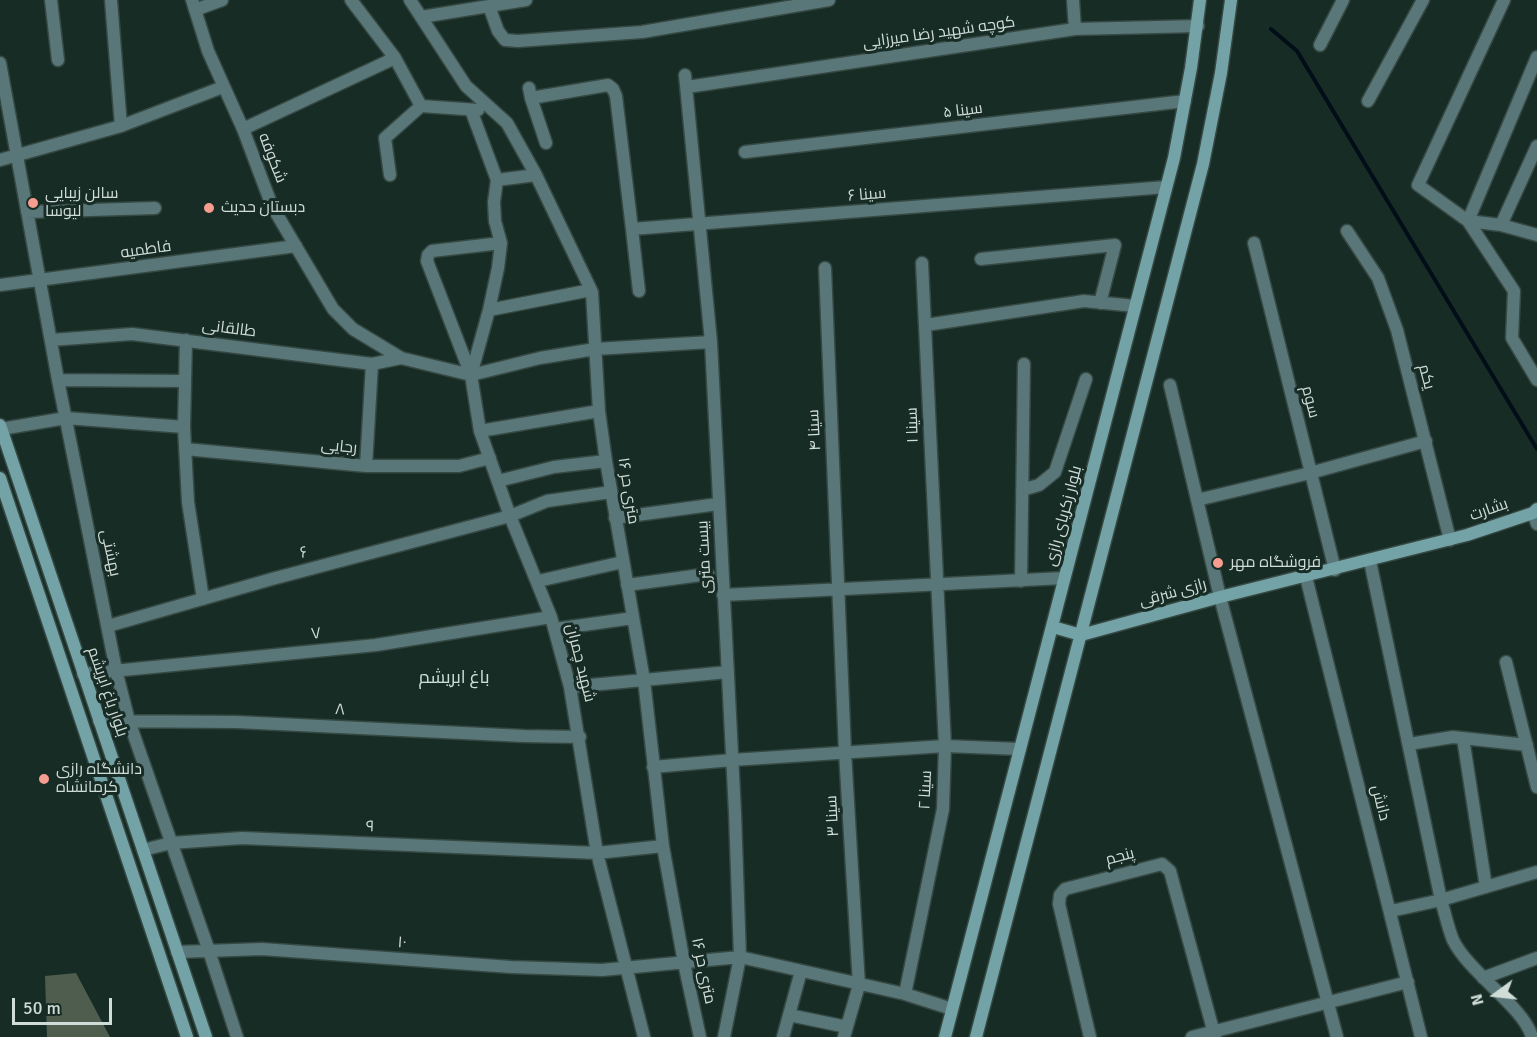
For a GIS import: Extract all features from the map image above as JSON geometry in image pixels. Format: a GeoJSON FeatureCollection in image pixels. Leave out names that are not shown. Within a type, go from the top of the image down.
{"type":"FeatureCollection","features":[{"type":"Feature","properties":{"kind":"main road","name":"بلوار زکریای رازی"},"geometry":{"type":"LineString","coordinates":[[945,1037],[1167,187],[1185,101],[1198,26],[1200,0]]}},
{"type":"Feature","properties":{"kind":"main road"},"geometry":{"type":"LineString","coordinates":[[976,1037],[1203,164],[1221,73],[1231,0]]}},
{"type":"Feature","properties":{"kind":"main road","name":"بلوار باغ ابریشم"},"geometry":{"type":"LineString","coordinates":[[1,427],[206,1037]]}},
{"type":"Feature","properties":{"kind":"main road","name":"بلوار باغ ابریشم"},"geometry":{"type":"LineString","coordinates":[[0,478],[187,1037]]}},
{"type":"Feature","properties":{"kind":"main road","name":"بشارت"},"geometry":{"type":"LineString","coordinates":[[1450,540],[1536,515]]}},
{"type":"Feature","properties":{"kind":"main road","name":"رازی شرقی"},"geometry":{"type":"LineString","coordinates":[[1081,635],[1220,597],[1450,540]]}},
{"type":"Feature","properties":{"kind":"main road"},"geometry":{"type":"LineString","coordinates":[[1053,627],[1081,635]]}},
{"type":"Feature","properties":{"kind":"street"},"geometry":{"type":"LineString","coordinates":[[51,0],[58,60]]}},
{"type":"Feature","properties":{"kind":"street"},"geometry":{"type":"LineString","coordinates":[[111,0],[120,126]]}},
{"type":"Feature","properties":{"kind":"street"},"geometry":{"type":"LineString","coordinates":[[193,5],[222,0]]}},
{"type":"Feature","properties":{"kind":"street"},"geometry":{"type":"LineString","coordinates":[[351,0],[395,58],[421,106]]}},
{"type":"Feature","properties":{"kind":"street","name":"۱۶ متری حر"},"geometry":{"type":"LineString","coordinates":[[410,0],[466,86],[507,123],[536,175],[591,290],[599,411],[606,461],[644,680],[663,846],[700,1037]]}},
{"type":"Feature","properties":{"kind":"street"},"geometry":{"type":"LineString","coordinates":[[421,17],[526,0]]}},
{"type":"Feature","properties":{"kind":"street"},"geometry":{"type":"LineString","coordinates":[[489,6],[498,31],[505,40],[518,41],[642,32],[829,0]]}},
{"type":"Feature","properties":{"kind":"street"},"geometry":{"type":"LineString","coordinates":[[1073,0],[1075,29]]}},
{"type":"Feature","properties":{"kind":"street"},"geometry":{"type":"LineString","coordinates":[[1320,45],[1343,0]]}},
{"type":"Feature","properties":{"kind":"street"},"geometry":{"type":"LineString","coordinates":[[1368,101],[1423,0]]}},
{"type":"Feature","properties":{"kind":"street"},"geometry":{"type":"LineString","coordinates":[[1504,0],[1418,185],[1468,221],[1514,291],[1512,338],[1537,380]]}},
{"type":"Feature","properties":{"kind":"street","name":"شکوفه"},"geometry":{"type":"LineString","coordinates":[[193,5],[208,51],[243,129],[272,206],[333,309],[353,329],[401,358]]}},
{"type":"Feature","properties":{"kind":"street","name":"کوچه شهید رضا میرزایی"},"geometry":{"type":"LineString","coordinates":[[686,81],[1075,29],[1198,26]]}},
{"type":"Feature","properties":{"kind":"street"},"geometry":{"type":"LineString","coordinates":[[1468,221],[1537,57]]}},
{"type":"Feature","properties":{"kind":"street"},"geometry":{"type":"LineString","coordinates":[[243,129],[395,58]]}},
{"type":"Feature","properties":{"kind":"street","name":"بهشتی"},"geometry":{"type":"LineString","coordinates":[[0,63],[58,380],[116,670],[129,722],[237,1037]]}},
{"type":"Feature","properties":{"kind":"street","name":"بیست متری"},"geometry":{"type":"LineString","coordinates":[[686,81],[711,342],[740,957],[724,1037]]}},
{"type":"Feature","properties":{"kind":"street"},"geometry":{"type":"LineString","coordinates":[[546,143],[530,93],[608,85],[613,89],[616,96],[639,291]]}},
{"type":"Feature","properties":{"kind":"street"},"geometry":{"type":"LineString","coordinates":[[0,160],[120,126],[223,87]]}},
{"type":"Feature","properties":{"kind":"street","name":"سینا ۵"},"geometry":{"type":"LineString","coordinates":[[745,152],[1185,101]]}},
{"type":"Feature","properties":{"kind":"street"},"geometry":{"type":"LineString","coordinates":[[390,175],[385,138],[421,106],[495,112]]}},
{"type":"Feature","properties":{"kind":"street"},"geometry":{"type":"LineString","coordinates":[[471,110],[497,180],[494,202],[495,221],[501,243],[489,310],[471,375]]}},
{"type":"Feature","properties":{"kind":"street"},"geometry":{"type":"LineString","coordinates":[[1501,225],[1537,146]]}},
{"type":"Feature","properties":{"kind":"street"},"geometry":{"type":"LineString","coordinates":[[497,180],[536,175]]}},
{"type":"Feature","properties":{"kind":"street","name":"سینا ۶"},"geometry":{"type":"LineString","coordinates":[[633,229],[1167,187]]}},
{"type":"Feature","properties":{"kind":"street"},"geometry":{"type":"LineString","coordinates":[[27,212],[155,208]]}},
{"type":"Feature","properties":{"kind":"street"},"geometry":{"type":"LineString","coordinates":[[1468,221],[1501,225],[1537,235]]}},
{"type":"Feature","properties":{"kind":"street","name":"یکم"},"geometry":{"type":"LineString","coordinates":[[1347,231],[1378,278],[1397,330],[1450,540]]}},
{"type":"Feature","properties":{"kind":"street"},"geometry":{"type":"LineString","coordinates":[[471,375],[427,261],[428,255],[432,251],[501,243]]}},
{"type":"Feature","properties":{"kind":"street","name":"سوم"},"geometry":{"type":"LineString","coordinates":[[1254,243],[1335,570]]}},
{"type":"Feature","properties":{"kind":"street"},"geometry":{"type":"LineString","coordinates":[[981,259],[1115,245],[1100,303]]}},
{"type":"Feature","properties":{"kind":"street","name":"فاطمیه"},"geometry":{"type":"LineString","coordinates":[[0,285],[296,246]]}},
{"type":"Feature","properties":{"kind":"street","name":"۱ سینا"},"geometry":{"type":"LineString","coordinates":[[922,263],[936,585]]}},
{"type":"Feature","properties":{"kind":"street","name":"سینا ۴"},"geometry":{"type":"LineString","coordinates":[[825,268],[839,590]]}},
{"type":"Feature","properties":{"kind":"street"},"geometry":{"type":"LineString","coordinates":[[489,310],[591,290]]}},
{"type":"Feature","properties":{"kind":"street"},"geometry":{"type":"LineString","coordinates":[[926,325],[1084,301],[1135,306]]}},
{"type":"Feature","properties":{"kind":"street","name":"طالقانی"},"geometry":{"type":"LineString","coordinates":[[51,340],[132,334],[372,364],[401,358]]}},
{"type":"Feature","properties":{"kind":"street"},"geometry":{"type":"LineString","coordinates":[[186,340],[184,427],[188,502],[203,598]]}},
{"type":"Feature","properties":{"kind":"street"},"geometry":{"type":"LineString","coordinates":[[401,358],[471,375],[540,358],[595,349],[711,342]]}},
{"type":"Feature","properties":{"kind":"street"},"geometry":{"type":"LineString","coordinates":[[366,466],[372,364]]}},
{"type":"Feature","properties":{"kind":"street"},"geometry":{"type":"LineString","coordinates":[[1021,580],[1024,364]]}},
{"type":"Feature","properties":{"kind":"street","name":"شهید چمران"},"geometry":{"type":"LineString","coordinates":[[471,375],[480,431],[510,516],[553,623],[570,687],[580,737],[597,853],[644,1037]]}},
{"type":"Feature","properties":{"kind":"street"},"geometry":{"type":"LineString","coordinates":[[1022,490],[1039,485],[1055,472],[1086,379]]}},
{"type":"Feature","properties":{"kind":"street"},"geometry":{"type":"LineString","coordinates":[[58,380],[184,381]]}},
{"type":"Feature","properties":{"kind":"street"},"geometry":{"type":"LineString","coordinates":[[1170,384],[1220,597],[1337,1037]]}},
{"type":"Feature","properties":{"kind":"street"},"geometry":{"type":"LineString","coordinates":[[480,431],[599,411]]}},
{"type":"Feature","properties":{"kind":"street"},"geometry":{"type":"LineString","coordinates":[[1,427],[66,418],[184,427]]}},
{"type":"Feature","properties":{"kind":"street"},"geometry":{"type":"LineString","coordinates":[[1197,500],[1310,473],[1426,441]]}},
{"type":"Feature","properties":{"kind":"street","name":"رجایی"},"geometry":{"type":"LineString","coordinates":[[185,449],[366,466],[459,466],[489,458]]}},
{"type":"Feature","properties":{"kind":"street"},"geometry":{"type":"LineString","coordinates":[[498,481],[554,467],[606,461]]}},
{"type":"Feature","properties":{"kind":"street","name":"۶"},"geometry":{"type":"LineString","coordinates":[[108,626],[203,598],[510,516],[547,501],[611,492]]}},
{"type":"Feature","properties":{"kind":"street"},"geometry":{"type":"LineString","coordinates":[[615,518],[718,504]]}},
{"type":"Feature","properties":{"kind":"street"},"geometry":{"type":"LineString","coordinates":[[1370,561],[1441,900],[1454,941],[1483,978],[1533,1028]]}},
{"type":"Feature","properties":{"kind":"street"},"geometry":{"type":"LineString","coordinates":[[538,581],[623,562]]}},
{"type":"Feature","properties":{"kind":"street"},"geometry":{"type":"LineString","coordinates":[[627,585],[708,574]]}},
{"type":"Feature","properties":{"kind":"street","name":"دانش"},"geometry":{"type":"LineString","coordinates":[[1306,577],[1421,1037]]}},
{"type":"Feature","properties":{"kind":"street"},"geometry":{"type":"LineString","coordinates":[[723,596],[1064,578]]}},
{"type":"Feature","properties":{"kind":"street","name":"سینا ۲"},"geometry":{"type":"LineString","coordinates":[[905,994],[943,809],[945,746],[936,585]]}},
{"type":"Feature","properties":{"kind":"street","name":"سینا ۳"},"geometry":{"type":"LineString","coordinates":[[839,590],[845,752],[859,985],[845,1032]]}},
{"type":"Feature","properties":{"kind":"street","name":"۷"},"geometry":{"type":"LineString","coordinates":[[83,674],[376,645],[553,623],[633,618]]}},
{"type":"Feature","properties":{"kind":"street"},"geometry":{"type":"LineString","coordinates":[[1506,662],[1537,787]]}},
{"type":"Feature","properties":{"kind":"street"},"geometry":{"type":"LineString","coordinates":[[570,687],[728,672]]}},
{"type":"Feature","properties":{"kind":"street","name":"۸"},"geometry":{"type":"LineString","coordinates":[[99,722],[237,722],[580,737]]}},
{"type":"Feature","properties":{"kind":"street"},"geometry":{"type":"LineString","coordinates":[[1408,744],[1453,737],[1527,745]]}},
{"type":"Feature","properties":{"kind":"street"},"geometry":{"type":"LineString","coordinates":[[1463,738],[1486,887]]}},
{"type":"Feature","properties":{"kind":"street"},"geometry":{"type":"LineString","coordinates":[[653,767],[945,746],[1020,749]]}},
{"type":"Feature","properties":{"kind":"street","name":"۹"},"geometry":{"type":"LineString","coordinates":[[143,850],[171,843],[242,838],[597,853],[663,846]]}},
{"type":"Feature","properties":{"kind":"street","name":"پنجم"},"geometry":{"type":"LineString","coordinates":[[1090,1037],[1059,904],[1060,895],[1065,889],[1162,864],[1170,871],[1214,1034]]}},
{"type":"Feature","properties":{"kind":"street"},"geometry":{"type":"LineString","coordinates":[[1391,911],[1441,900],[1537,872]]}},
{"type":"Feature","properties":{"kind":"street","name":"۱۰"},"geometry":{"type":"LineString","coordinates":[[177,952],[262,949],[511,967],[602,970],[740,957],[905,994],[952,1009]]}},
{"type":"Feature","properties":{"kind":"street"},"geometry":{"type":"LineString","coordinates":[[1483,978],[1537,958]]}},
{"type":"Feature","properties":{"kind":"street"},"geometry":{"type":"LineString","coordinates":[[783,1037],[801,971]]}},
{"type":"Feature","properties":{"kind":"street"},"geometry":{"type":"LineString","coordinates":[[1192,1037],[1214,1034],[1328,1001],[1408,982]]}},
{"type":"Feature","properties":{"kind":"street"},"geometry":{"type":"LineString","coordinates":[[789,1015],[845,1032]]}},
{"type":"Feature","properties":{"kind":"building"},"geometry":{"type":"Polygon","coordinates":[[[76,973],[110,1037],[47,1037],[45,976],[76,973]]]}},
{"type":"Feature","properties":{"kind":"waterway"},"geometry":{"type":"LineString","coordinates":[[1271,29],[1297,51],[1537,449]]}},
{"type":"Feature","properties":{"kind":"place","name":"سالن زیبایی لیوسا"},"geometry":{"type":"Point","coordinates":[33,203]}},
{"type":"Feature","properties":{"kind":"place","name":"دبستان حدیث"},"geometry":{"type":"Point","coordinates":[209,208]}},
{"type":"Feature","properties":{"kind":"place","name":"فروشگاه مهر"},"geometry":{"type":"Point","coordinates":[1218,563]}},
{"type":"Feature","properties":{"kind":"place","name":"دانشگاه رازی کرمانشاه"},"geometry":{"type":"Point","coordinates":[44,779]}},
{"type":"Feature","properties":{"kind":"district","name":"باغ ابریشم"},"geometry":{"type":"Point","coordinates":[454,678]}}]}
